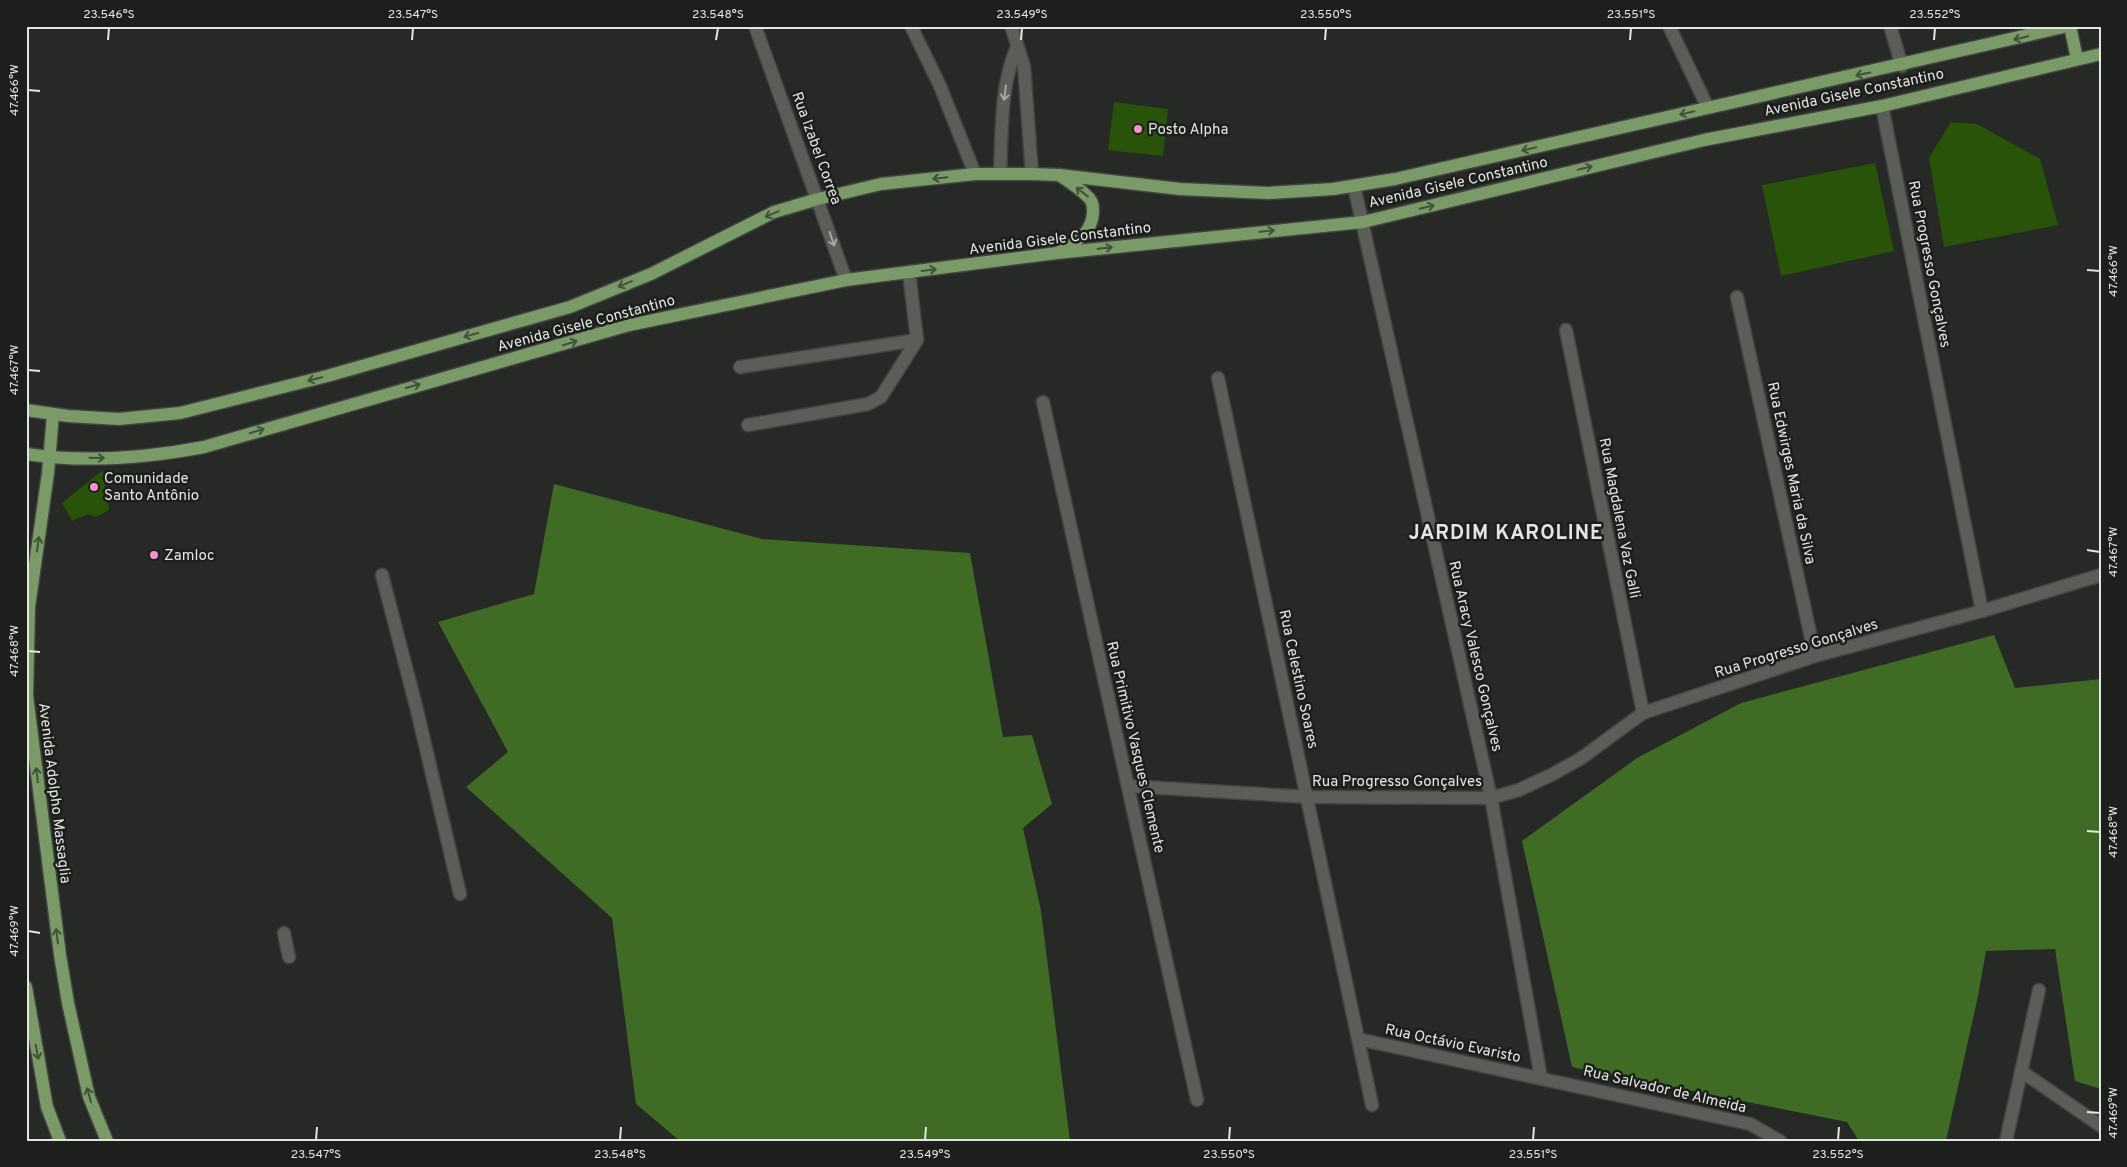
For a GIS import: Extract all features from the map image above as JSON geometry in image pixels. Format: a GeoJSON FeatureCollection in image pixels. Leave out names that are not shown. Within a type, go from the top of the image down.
{"type":"FeatureCollection","features":[{"type":"Feature","properties":{"kind":"main road","name":"Avenida Gisele Constantino"},"geometry":{"type":"LineString","coordinates":[[26,410],[53,415],[119,419],[180,413],[327,376],[570,307],[651,274],[774,212],[881,184],[975,174],[1059,174],[1180,189],[1268,193],[1354,186],[1395,179],[1902,66],[2069,26]]}},
{"type":"Feature","properties":{"kind":"main road"},"geometry":{"type":"LineString","coordinates":[[2069,26],[2077,59]]}},
{"type":"Feature","properties":{"kind":"main road","name":"Avenida Gisele Constantino"},"geometry":{"type":"LineString","coordinates":[[26,454],[49,457],[111,458],[166,454],[204,447],[629,325],[846,280],[1057,253],[1362,222],[1704,140],[1882,106],[2101,54]]}},
{"type":"Feature","properties":{"kind":"main road"},"geometry":{"type":"LineString","coordinates":[[1057,253],[1085,236],[1092,224],[1093,206],[1088,196],[1059,174]]}},
{"type":"Feature","properties":{"kind":"main road","name":"Avenida Adolpho Massaglia"},"geometry":{"type":"LineString","coordinates":[[53,415],[29,607],[26,696],[68,1003],[89,1097],[107,1141]]}},
{"type":"Feature","properties":{"kind":"main road"},"geometry":{"type":"LineString","coordinates":[[26,987],[47,1107],[60,1141]]}},
{"type":"Feature","properties":{"kind":"street","name":"Rua Izabel Correa"},"geometry":{"type":"LineString","coordinates":[[755,26],[846,280]]}},
{"type":"Feature","properties":{"kind":"street"},"geometry":{"type":"LineString","coordinates":[[911,26],[940,86],[975,174]]}},
{"type":"Feature","properties":{"kind":"street"},"geometry":{"type":"LineString","coordinates":[[1011,26],[1024,66],[1032,174]]}},
{"type":"Feature","properties":{"kind":"street"},"geometry":{"type":"LineString","coordinates":[[1669,26],[1708,108]]}},
{"type":"Feature","properties":{"kind":"street"},"geometry":{"type":"LineString","coordinates":[[1890,26],[1902,66]]}},
{"type":"Feature","properties":{"kind":"street"},"geometry":{"type":"LineString","coordinates":[[1000,174],[1005,92],[1009,66],[1017,47]]}},
{"type":"Feature","properties":{"kind":"street","name":"Rua Progresso Gonçalves"},"geometry":{"type":"LineString","coordinates":[[1128,786],[1308,797],[1491,798],[1520,790],[1580,759],[1643,713],[1816,656],[1982,611],[1882,106]]}},
{"type":"Feature","properties":{"kind":"street","name":"Rua Aracy Valesco Gonçalves"},"geometry":{"type":"LineString","coordinates":[[1354,186],[1491,798],[1541,1078]]}},
{"type":"Feature","properties":{"kind":"street"},"geometry":{"type":"LineString","coordinates":[[748,425],[868,404],[881,397],[917,340],[910,272]]}},
{"type":"Feature","properties":{"kind":"street","name":"Rua Edwirges Maria da Silva"},"geometry":{"type":"LineString","coordinates":[[1737,297],[1816,656]]}},
{"type":"Feature","properties":{"kind":"street","name":"Rua Magdalena Vaz Galli"},"geometry":{"type":"LineString","coordinates":[[1566,330],[1643,713]]}},
{"type":"Feature","properties":{"kind":"street"},"geometry":{"type":"LineString","coordinates":[[740,367],[917,340]]}},
{"type":"Feature","properties":{"kind":"street","name":"Rua Celestino Soares"},"geometry":{"type":"LineString","coordinates":[[1218,378],[1372,1105]]}},
{"type":"Feature","properties":{"kind":"street","name":"Rua Primitivo Vasques Clemente"},"geometry":{"type":"LineString","coordinates":[[1043,402],[1197,1100]]}},
{"type":"Feature","properties":{"kind":"street"},"geometry":{"type":"LineString","coordinates":[[382,575],[416,706],[460,894]]}},
{"type":"Feature","properties":{"kind":"street"},"geometry":{"type":"LineString","coordinates":[[1982,611],[2101,575]]}},
{"type":"Feature","properties":{"kind":"street"},"geometry":{"type":"LineString","coordinates":[[284,933],[289,956]]}},
{"type":"Feature","properties":{"kind":"street"},"geometry":{"type":"LineString","coordinates":[[2006,1141],[2039,990]]}},
{"type":"Feature","properties":{"kind":"street","name":"Rua Octávio Evaristo"},"geometry":{"type":"LineString","coordinates":[[1358,1039],[1541,1078]]}},
{"type":"Feature","properties":{"kind":"street"},"geometry":{"type":"LineString","coordinates":[[2022,1071],[2101,1126]]}},
{"type":"Feature","properties":{"kind":"street","name":"Rua Salvador de Almeida"},"geometry":{"type":"LineString","coordinates":[[1541,1078],[1750,1124],[1780,1141]]}},
{"type":"Feature","properties":{"kind":"green space"},"geometry":{"type":"Polygon","coordinates":[[[554,484],[762,539],[970,553],[1003,737],[1032,735],[1052,804],[1023,828],[1041,911],[1070,1141],[680,1141],[636,1104],[612,918],[466,787],[508,752],[438,622],[534,594],[554,484]]]}},
{"type":"Feature","properties":{"kind":"green space"},"geometry":{"type":"Polygon","coordinates":[[[1994,635],[2015,688],[2101,679],[2101,1089],[2075,1081],[2055,949],[1986,951],[1946,1141],[1859,1141],[1847,1122],[1572,1067],[1522,841],[1637,758],[1741,703],[1994,635]]]}},
{"type":"Feature","properties":{"kind":"building","name":"Posto Alpha"},"geometry":{"type":"Polygon","coordinates":[[[1114,102],[1168,109],[1163,156],[1108,150],[1114,102]]]}},
{"type":"Feature","properties":{"kind":"building"},"geometry":{"type":"Polygon","coordinates":[[[1951,122],[1977,124],[2040,159],[2058,225],[1944,247],[1929,158],[1951,122]]]}},
{"type":"Feature","properties":{"kind":"building"},"geometry":{"type":"Polygon","coordinates":[[[1875,163],[1894,251],[1781,276],[1762,185],[1875,163]]]}},
{"type":"Feature","properties":{"kind":"building","name":"Comunidade Santo Antônio"},"geometry":{"type":"Polygon","coordinates":[[[103,470],[109,510],[96,517],[88,514],[72,521],[62,503],[103,470]]]}},
{"type":"Feature","properties":{"kind":"place","name":"Posto Alpha"},"geometry":{"type":"Point","coordinates":[1138,129]}},
{"type":"Feature","properties":{"kind":"place","name":"Comunidade Santo Antônio"},"geometry":{"type":"Point","coordinates":[94,487]}},
{"type":"Feature","properties":{"kind":"place","name":"Zamloc"},"geometry":{"type":"Point","coordinates":[154,555]}},
{"type":"Feature","properties":{"kind":"district","name":"JARDIM KAROLINE"},"geometry":{"type":"Point","coordinates":[1506,532]}}]}
